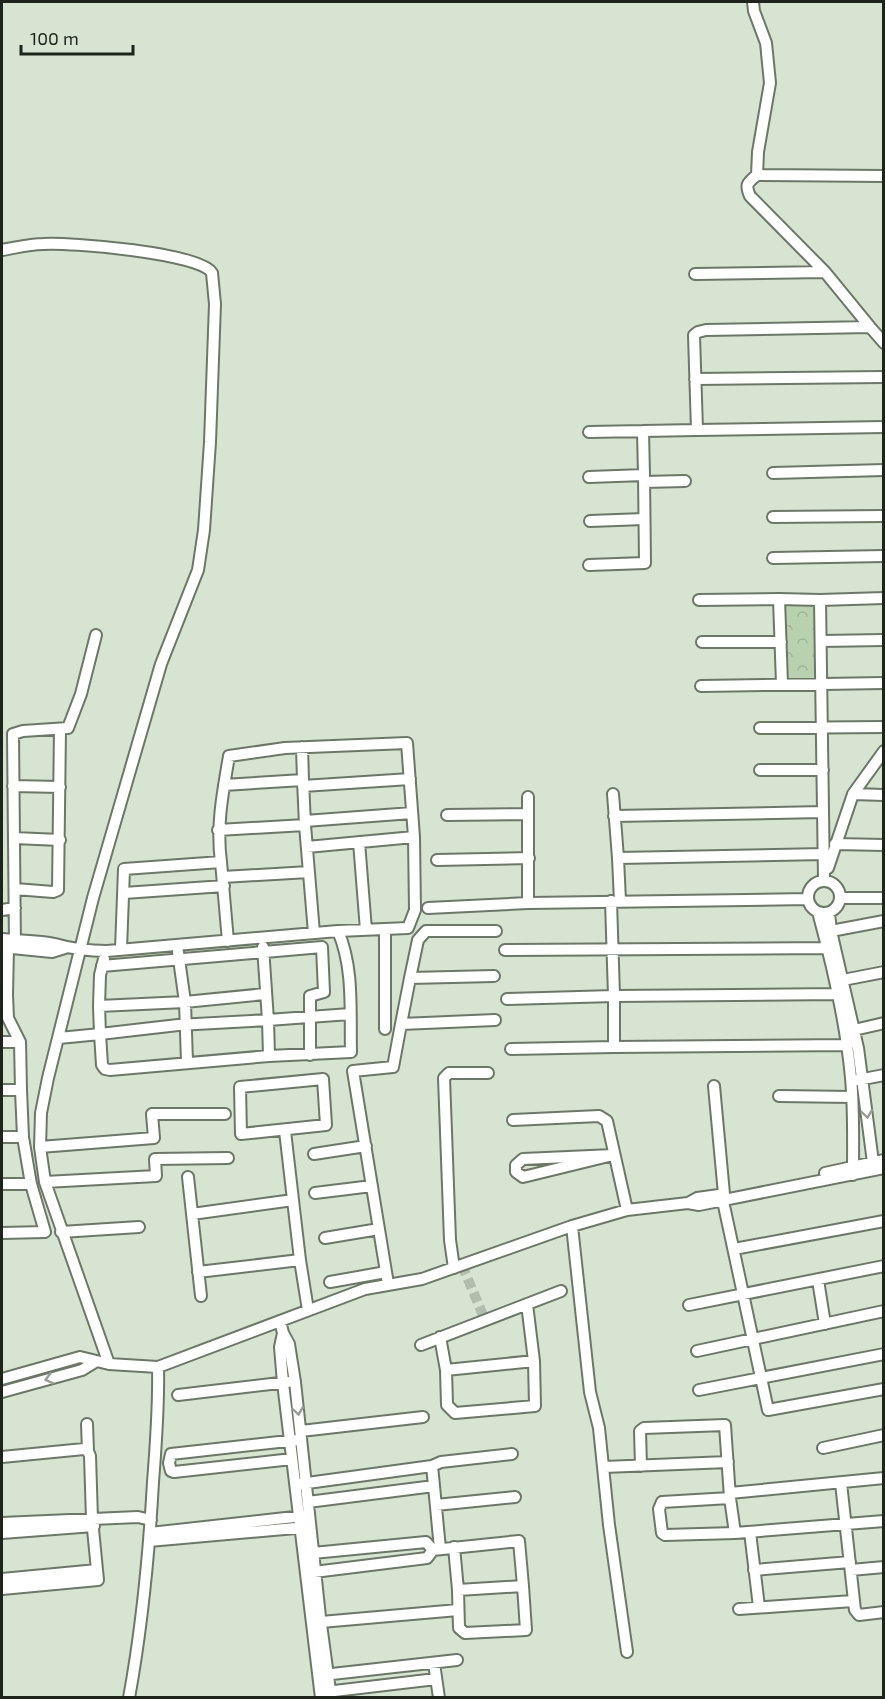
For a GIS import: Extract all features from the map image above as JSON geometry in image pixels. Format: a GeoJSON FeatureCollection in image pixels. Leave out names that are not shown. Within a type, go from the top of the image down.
{"type":"FeatureCollection","features":[{"type":"Feature","properties":{"kind":"street"},"geometry":{"type":"LineString","coordinates":[[753,2],[766,44],[770,83],[758,152],[757,175]]}},
{"type":"Feature","properties":{"kind":"street"},"geometry":{"type":"LineString","coordinates":[[884,176],[757,175],[748,182],[746,188],[750,196],[825,272],[884,343]]}},
{"type":"Feature","properties":{"kind":"street"},"geometry":{"type":"LineString","coordinates":[[2,250],[43,244],[90,246],[150,253],[195,262],[209,269],[215,294],[210,442],[204,530],[198,570],[161,664],[80,950],[41,1113],[40,1147],[45,1182],[110,1364]]}},
{"type":"Feature","properties":{"kind":"street"},"geometry":{"type":"LineString","coordinates":[[695,274],[825,272]]}},
{"type":"Feature","properties":{"kind":"street"},"geometry":{"type":"LineString","coordinates":[[697,430],[694,335],[698,332],[771,328],[870,327]]}},
{"type":"Feature","properties":{"kind":"street"},"geometry":{"type":"LineString","coordinates":[[696,379],[884,377]]}},
{"type":"Feature","properties":{"kind":"street"},"geometry":{"type":"LineString","coordinates":[[589,432],[884,427]]}},
{"type":"Feature","properties":{"kind":"street"},"geometry":{"type":"LineString","coordinates":[[589,565],[645,563],[643,431]]}},
{"type":"Feature","properties":{"kind":"street"},"geometry":{"type":"LineString","coordinates":[[773,473],[884,470]]}},
{"type":"Feature","properties":{"kind":"street"},"geometry":{"type":"LineString","coordinates":[[589,477],[685,481]]}},
{"type":"Feature","properties":{"kind":"street"},"geometry":{"type":"LineString","coordinates":[[773,518],[884,516]]}},
{"type":"Feature","properties":{"kind":"street"},"geometry":{"type":"LineString","coordinates":[[590,521],[644,519]]}},
{"type":"Feature","properties":{"kind":"street"},"geometry":{"type":"LineString","coordinates":[[772,558],[884,556]]}},
{"type":"Feature","properties":{"kind":"street"},"geometry":{"type":"LineString","coordinates":[[699,600],[884,598]]}},
{"type":"Feature","properties":{"kind":"street"},"geometry":{"type":"LineString","coordinates":[[780,599],[782,684]]}},
{"type":"Feature","properties":{"kind":"street"},"geometry":{"type":"LineString","coordinates":[[820,600],[824,880]]}},
{"type":"Feature","properties":{"kind":"street"},"geometry":{"type":"LineString","coordinates":[[2,1233],[45,1232],[31,1184],[23,1137],[20,1042],[8,1018],[4,995],[8,944],[15,908],[13,786],[7,735],[23,731],[68,728],[81,694],[96,635]]}},
{"type":"Feature","properties":{"kind":"street"},"geometry":{"type":"LineString","coordinates":[[821,641],[884,640]]}},
{"type":"Feature","properties":{"kind":"street"},"geometry":{"type":"LineString","coordinates":[[702,642],[782,642]]}},
{"type":"Feature","properties":{"kind":"street"},"geometry":{"type":"LineString","coordinates":[[701,686],[884,683]]}},
{"type":"Feature","properties":{"kind":"street"},"geometry":{"type":"LineString","coordinates":[[760,728],[884,727]]}},
{"type":"Feature","properties":{"kind":"street"},"geometry":{"type":"LineString","coordinates":[[15,889],[53,892],[58,890],[60,729]]}},
{"type":"Feature","properties":{"kind":"street"},"geometry":{"type":"LineString","coordinates":[[8,944],[54,944],[80,950],[107,951],[177,944],[228,941],[338,931],[408,928],[415,910],[414,837],[407,743],[302,747],[229,756],[218,830],[228,941]]}},
{"type":"Feature","properties":{"kind":"street"},"geometry":{"type":"LineString","coordinates":[[302,747],[309,872],[316,933],[322,947],[325,987],[324,992],[310,996],[310,1055]]}},
{"type":"Feature","properties":{"kind":"street"},"geometry":{"type":"LineString","coordinates":[[824,880],[853,794],[884,751]]}},
{"type":"Feature","properties":{"kind":"street"},"geometry":{"type":"LineString","coordinates":[[760,770],[823,770]]}},
{"type":"Feature","properties":{"kind":"street"},"geometry":{"type":"LineString","coordinates":[[224,785],[410,779]]}},
{"type":"Feature","properties":{"kind":"street"},"geometry":{"type":"LineString","coordinates":[[13,786],[60,787]]}},
{"type":"Feature","properties":{"kind":"street"},"geometry":{"type":"LineString","coordinates":[[613,794],[618,858],[613,949],[614,1047]]}},
{"type":"Feature","properties":{"kind":"street"},"geometry":{"type":"LineString","coordinates":[[853,794],[884,795]]}},
{"type":"Feature","properties":{"kind":"street"},"geometry":{"type":"LineString","coordinates":[[528,797],[528,903]]}},
{"type":"Feature","properties":{"kind":"street"},"geometry":{"type":"LineString","coordinates":[[614,816],[823,812]]}},
{"type":"Feature","properties":{"kind":"street"},"geometry":{"type":"LineString","coordinates":[[218,830],[412,813]]}},
{"type":"Feature","properties":{"kind":"street"},"geometry":{"type":"LineString","coordinates":[[447,815],[527,814]]}},
{"type":"Feature","properties":{"kind":"street"},"geometry":{"type":"LineString","coordinates":[[307,847],[414,837]]}},
{"type":"Feature","properties":{"kind":"street"},"geometry":{"type":"LineString","coordinates":[[14,838],[60,840]]}},
{"type":"Feature","properties":{"kind":"street"},"geometry":{"type":"LineString","coordinates":[[359,842],[366,930]]}},
{"type":"Feature","properties":{"kind":"street"},"geometry":{"type":"LineString","coordinates":[[835,844],[884,844]]}},
{"type":"Feature","properties":{"kind":"street"},"geometry":{"type":"LineString","coordinates":[[618,858],[824,854]]}},
{"type":"Feature","properties":{"kind":"street"},"geometry":{"type":"LineString","coordinates":[[437,860],[529,858]]}},
{"type":"Feature","properties":{"kind":"street"},"geometry":{"type":"LineString","coordinates":[[122,949],[124,869],[221,862]]}},
{"type":"Feature","properties":{"kind":"street"},"geometry":{"type":"LineString","coordinates":[[124,893],[309,872]]}},
{"type":"Feature","properties":{"kind":"street"},"geometry":{"type":"LineString","coordinates":[[824,880],[831,881],[839,890],[841,897],[838,906],[824,912],[814,909],[808,899],[808,893],[816,881],[824,880]]}},
{"type":"Feature","properties":{"kind":"street"},"geometry":{"type":"LineString","coordinates":[[841,897],[884,897]]}},
{"type":"Feature","properties":{"kind":"street"},"geometry":{"type":"LineString","coordinates":[[428,908],[528,903],[808,899]]}},
{"type":"Feature","properties":{"kind":"street"},"geometry":{"type":"LineString","coordinates":[[2,908],[15,908]]}},
{"type":"Feature","properties":{"kind":"street"},"geometry":{"type":"LineString","coordinates":[[824,912],[831,931],[854,1030],[857,1080],[852,1097],[854,1171]]}},
{"type":"Feature","properties":{"kind":"street"},"geometry":{"type":"LineString","coordinates":[[2,1379],[80,1357],[110,1364],[158,1367],[365,1289],[422,1279],[572,1226],[627,1210],[688,1203],[699,1206],[724,1197],[879,1165],[848,1045],[828,948],[824,912]]}},
{"type":"Feature","properties":{"kind":"street"},"geometry":{"type":"LineString","coordinates":[[831,931],[884,921]]}},
{"type":"Feature","properties":{"kind":"street"},"geometry":{"type":"LineString","coordinates":[[385,929],[385,1029]]}},
{"type":"Feature","properties":{"kind":"street"},"geometry":{"type":"LineString","coordinates":[[107,951],[100,975],[99,1006],[102,1065],[105,1069],[351,1052],[348,967],[344,944],[338,931]]}},
{"type":"Feature","properties":{"kind":"street"},"geometry":{"type":"LineString","coordinates":[[388,1284],[353,1071],[393,1067],[418,940],[426,931],[496,932]]}},
{"type":"Feature","properties":{"kind":"street"},"geometry":{"type":"LineString","coordinates":[[263,938],[269,1056]]}},
{"type":"Feature","properties":{"kind":"street"},"geometry":{"type":"LineString","coordinates":[[177,944],[185,1002],[187,1062]]}},
{"type":"Feature","properties":{"kind":"street"},"geometry":{"type":"LineString","coordinates":[[102,966],[322,947]]}},
{"type":"Feature","properties":{"kind":"street"},"geometry":{"type":"LineString","coordinates":[[505,950],[828,948]]}},
{"type":"Feature","properties":{"kind":"street"},"geometry":{"type":"LineString","coordinates":[[843,980],[884,972]]}},
{"type":"Feature","properties":{"kind":"street"},"geometry":{"type":"LineString","coordinates":[[410,978],[494,976]]}},
{"type":"Feature","properties":{"kind":"street"},"geometry":{"type":"LineString","coordinates":[[99,1006],[185,1002],[265,993]]}},
{"type":"Feature","properties":{"kind":"street"},"geometry":{"type":"LineString","coordinates":[[507,999],[839,994]]}},
{"type":"Feature","properties":{"kind":"street"},"geometry":{"type":"LineString","coordinates":[[59,1038],[185,1025],[350,1014]]}},
{"type":"Feature","properties":{"kind":"street"},"geometry":{"type":"LineString","coordinates":[[402,1024],[495,1020]]}},
{"type":"Feature","properties":{"kind":"street"},"geometry":{"type":"LineString","coordinates":[[854,1030],[884,1023]]}},
{"type":"Feature","properties":{"kind":"street"},"geometry":{"type":"LineString","coordinates":[[2,1042],[20,1042]]}},
{"type":"Feature","properties":{"kind":"street"},"geometry":{"type":"LineString","coordinates":[[511,1049],[848,1045]]}},
{"type":"Feature","properties":{"kind":"street"},"geometry":{"type":"LineString","coordinates":[[454,1268],[450,1240],[444,1078],[449,1073],[488,1073]]}},
{"type":"Feature","properties":{"kind":"street"},"geometry":{"type":"LineString","coordinates":[[857,1080],[884,1075]]}},
{"type":"Feature","properties":{"kind":"street"},"geometry":{"type":"LineString","coordinates":[[323,1079],[326,1125],[285,1131],[241,1134],[240,1087],[323,1079]]}},
{"type":"Feature","properties":{"kind":"street"},"geometry":{"type":"LineString","coordinates":[[714,1086],[724,1197],[768,1410],[884,1389]]}},
{"type":"Feature","properties":{"kind":"street"},"geometry":{"type":"LineString","coordinates":[[2,1090],[21,1090]]}},
{"type":"Feature","properties":{"kind":"street"},"geometry":{"type":"LineString","coordinates":[[779,1096],[852,1097]]}},
{"type":"Feature","properties":{"kind":"street"},"geometry":{"type":"LineString","coordinates":[[45,1182],[156,1176],[152,1114],[225,1114]]}},
{"type":"Feature","properties":{"kind":"street"},"geometry":{"type":"LineString","coordinates":[[513,1120],[599,1116],[607,1121],[627,1210]]}},
{"type":"Feature","properties":{"kind":"street"},"geometry":{"type":"LineString","coordinates":[[285,1131],[308,1311]]}},
{"type":"Feature","properties":{"kind":"street"},"geometry":{"type":"LineString","coordinates":[[2,1137],[23,1137]]}},
{"type":"Feature","properties":{"kind":"street"},"geometry":{"type":"LineString","coordinates":[[40,1147],[154,1138]]}},
{"type":"Feature","properties":{"kind":"street"},"geometry":{"type":"LineString","coordinates":[[315,1154],[366,1146]]}},
{"type":"Feature","properties":{"kind":"street"},"geometry":{"type":"LineString","coordinates":[[614,1155],[523,1177],[529,1171],[528,1164],[523,1159],[614,1155]]}},
{"type":"Feature","properties":{"kind":"street"},"geometry":{"type":"LineString","coordinates":[[155,1159],[228,1158]]}},
{"type":"Feature","properties":{"kind":"street"},"geometry":{"type":"LineString","coordinates":[[188,1177],[201,1296]]}},
{"type":"Feature","properties":{"kind":"street"},"geometry":{"type":"LineString","coordinates":[[2,1184],[31,1184]]}},
{"type":"Feature","properties":{"kind":"street"},"geometry":{"type":"LineString","coordinates":[[315,1193],[372,1186]]}},
{"type":"Feature","properties":{"kind":"street"},"geometry":{"type":"LineString","coordinates":[[192,1214],[293,1200]]}},
{"type":"Feature","properties":{"kind":"street"},"geometry":{"type":"LineString","coordinates":[[734,1249],[884,1221]]}},
{"type":"Feature","properties":{"kind":"street"},"geometry":{"type":"LineString","coordinates":[[572,1226],[590,1392],[599,1428],[609,1525],[627,1652]]}},
{"type":"Feature","properties":{"kind":"street"},"geometry":{"type":"LineString","coordinates":[[61,1232],[139,1227]]}},
{"type":"Feature","properties":{"kind":"street"},"geometry":{"type":"LineString","coordinates":[[325,1238],[379,1229]]}},
{"type":"Feature","properties":{"kind":"street"},"geometry":{"type":"LineString","coordinates":[[198,1272],[300,1260]]}},
{"type":"Feature","properties":{"kind":"street"},"geometry":{"type":"LineString","coordinates":[[688,1305],[884,1266]]}},
{"type":"Feature","properties":{"kind":"street"},"geometry":{"type":"LineString","coordinates":[[330,1282],[386,1272]]}},
{"type":"Feature","properties":{"kind":"street"},"geometry":{"type":"LineString","coordinates":[[818,1280],[825,1324]]}},
{"type":"Feature","properties":{"kind":"street"},"geometry":{"type":"LineString","coordinates":[[421,1345],[561,1291]]}},
{"type":"Feature","properties":{"kind":"street"},"geometry":{"type":"LineString","coordinates":[[440,1337],[446,1370],[447,1405],[454,1413],[535,1406],[534,1361],[527,1304]]}},
{"type":"Feature","properties":{"kind":"street"},"geometry":{"type":"LineString","coordinates":[[697,1351],[884,1311]]}},
{"type":"Feature","properties":{"kind":"street"},"geometry":{"type":"LineString","coordinates":[[280,1321],[283,1333],[279,1347],[289,1382],[298,1437],[300,1484],[326,1695],[436,1679]]}},
{"type":"Feature","properties":{"kind":"street"},"geometry":{"type":"LineString","coordinates":[[699,1390],[884,1354]]}},
{"type":"Feature","properties":{"kind":"street"},"geometry":{"type":"LineString","coordinates":[[446,1370],[534,1361]]}},
{"type":"Feature","properties":{"kind":"street"},"geometry":{"type":"LineString","coordinates":[[2,1392],[82,1370],[95,1362]]}},
{"type":"Feature","properties":{"kind":"street"},"geometry":{"type":"LineString","coordinates":[[129,1698],[135,1666],[150,1537],[148,1520],[158,1397],[158,1367]]}},
{"type":"Feature","properties":{"kind":"street"},"geometry":{"type":"LineString","coordinates":[[178,1395],[289,1382]]}},
{"type":"Feature","properties":{"kind":"street"},"geometry":{"type":"LineString","coordinates":[[292,1459],[174,1472],[170,1467],[171,1454],[423,1418]]}},
{"type":"Feature","properties":{"kind":"street"},"geometry":{"type":"LineString","coordinates":[[2,1589],[98,1580],[87,1424]]}},
{"type":"Feature","properties":{"kind":"street"},"geometry":{"type":"LineString","coordinates":[[641,1466],[640,1431],[644,1428],[725,1425],[735,1533]]}},
{"type":"Feature","properties":{"kind":"street"},"geometry":{"type":"LineString","coordinates":[[823,1448],[884,1435]]}},
{"type":"Feature","properties":{"kind":"street"},"geometry":{"type":"LineString","coordinates":[[298,1437],[292,1459],[308,1502],[305,1522],[313,1553],[310,1572],[321,1622],[323,1675]]}},
{"type":"Feature","properties":{"kind":"street"},"geometry":{"type":"LineString","coordinates":[[2,1457],[84,1449],[88,1451]]}},
{"type":"Feature","properties":{"kind":"street"},"geometry":{"type":"LineString","coordinates":[[300,1484],[432,1466],[441,1462],[512,1454]]}},
{"type":"Feature","properties":{"kind":"street"},"geometry":{"type":"LineString","coordinates":[[604,1467],[728,1462]]}},
{"type":"Feature","properties":{"kind":"street"},"geometry":{"type":"LineString","coordinates":[[432,1466],[437,1549]]}},
{"type":"Feature","properties":{"kind":"street"},"geometry":{"type":"LineString","coordinates":[[884,1478],[662,1502],[659,1509],[662,1533],[671,1536],[884,1521]]}},
{"type":"Feature","properties":{"kind":"street"},"geometry":{"type":"LineString","coordinates":[[841,1483],[856,1613],[884,1612]]}},
{"type":"Feature","properties":{"kind":"street"},"geometry":{"type":"LineString","coordinates":[[308,1502],[434,1486]]}},
{"type":"Feature","properties":{"kind":"street"},"geometry":{"type":"LineString","coordinates":[[436,1506],[515,1497]]}},
{"type":"Feature","properties":{"kind":"street"},"geometry":{"type":"LineString","coordinates":[[2,1533],[138,1517],[148,1520]]}},
{"type":"Feature","properties":{"kind":"street"},"geometry":{"type":"LineString","coordinates":[[150,1537],[305,1522]]}},
{"type":"Feature","properties":{"kind":"street"},"geometry":{"type":"LineString","coordinates":[[2,1523],[93,1523]]}},
{"type":"Feature","properties":{"kind":"street"},"geometry":{"type":"LineString","coordinates":[[750,1532],[759,1607]]}},
{"type":"Feature","properties":{"kind":"street"},"geometry":{"type":"LineString","coordinates":[[310,1572],[427,1558],[437,1549],[454,1547],[519,1541],[526,1630],[465,1633],[459,1628],[454,1547]]}},
{"type":"Feature","properties":{"kind":"street"},"geometry":{"type":"LineString","coordinates":[[313,1553],[426,1542],[437,1549]]}},
{"type":"Feature","properties":{"kind":"street"},"geometry":{"type":"LineString","coordinates":[[754,1570],[884,1567]]}},
{"type":"Feature","properties":{"kind":"street"},"geometry":{"type":"LineString","coordinates":[[2,1579],[97,1570]]}},
{"type":"Feature","properties":{"kind":"street"},"geometry":{"type":"LineString","coordinates":[[458,1590],[523,1586]]}},
{"type":"Feature","properties":{"kind":"street"},"geometry":{"type":"LineString","coordinates":[[739,1608],[853,1600]]}},
{"type":"Feature","properties":{"kind":"street"},"geometry":{"type":"LineString","coordinates":[[321,1622],[458,1611]]}},
{"type":"Feature","properties":{"kind":"street"},"geometry":{"type":"LineString","coordinates":[[323,1675],[457,1660]]}},
{"type":"Feature","properties":{"kind":"street"},"geometry":{"type":"LineString","coordinates":[[434,1663],[439,1698]]}},
{"type":"Feature","properties":{"kind":"green space"},"geometry":{"type":"Polygon","coordinates":[[[816,603],[818,680],[786,680],[785,604],[816,603]]]}},
{"type":"Feature","properties":{"kind":"tunnel"},"geometry":{"type":"LineString","coordinates":[[462,1265],[485,1320]]}}]}
